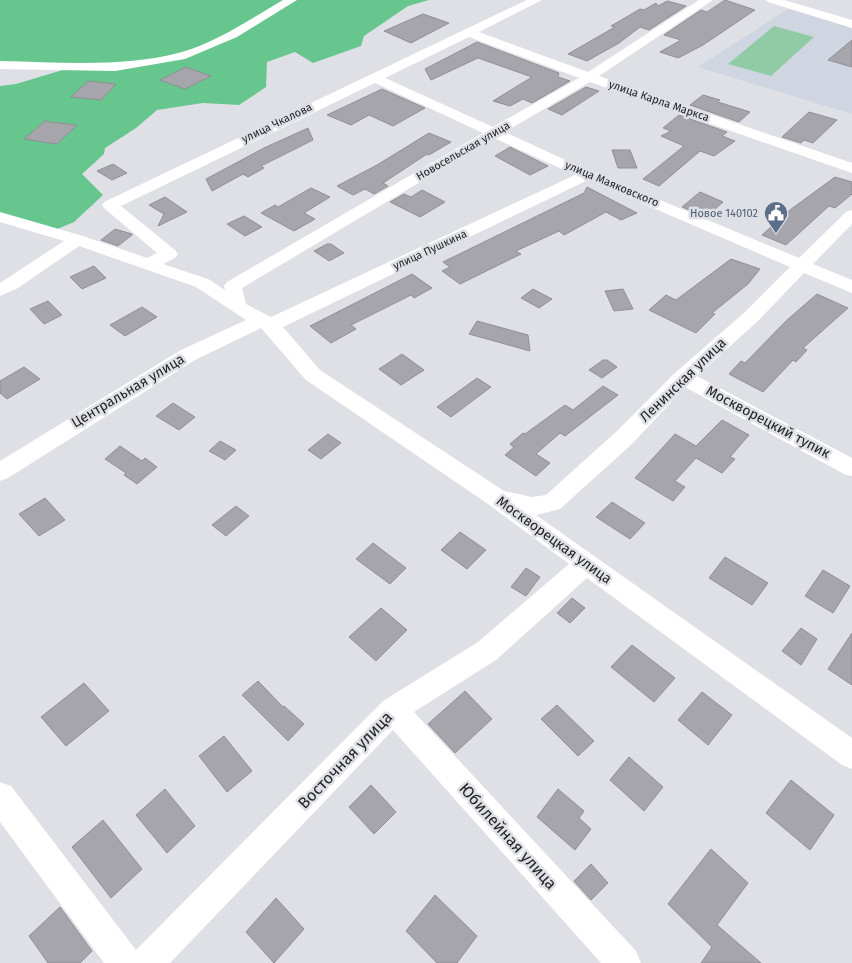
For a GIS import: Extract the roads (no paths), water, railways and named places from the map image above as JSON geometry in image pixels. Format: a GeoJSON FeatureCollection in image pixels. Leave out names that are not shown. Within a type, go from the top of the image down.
{"type":"FeatureCollection","features":[{"type":"Feature","properties":{"kind":"street"},"geometry":{"type":"LineString","coordinates":[[0,65],[115,67],[185,55],[233,34],[291,0]]}},
{"type":"Feature","properties":{"kind":"street","name":"улица Чкалова"},"geometry":{"type":"LineString","coordinates":[[147,265],[169,254],[110,205],[536,0]]}},
{"type":"Feature","properties":{"kind":"street","name":"Новосельская улица"},"geometry":{"type":"LineString","coordinates":[[238,307],[233,286],[496,132],[589,76],[708,0]]}},
{"type":"Feature","properties":{"kind":"street"},"geometry":{"type":"LineString","coordinates":[[772,0],[852,24]]}},
{"type":"Feature","properties":{"kind":"street","name":"улица Карла Маркса"},"geometry":{"type":"LineString","coordinates":[[467,32],[852,168]]}},
{"type":"Feature","properties":{"kind":"street","name":"улица Маяковского"},"geometry":{"type":"LineString","coordinates":[[373,77],[570,167],[852,287]]}},
{"type":"Feature","properties":{"kind":"street","name":"улица Пушкина"},"geometry":{"type":"LineString","coordinates":[[266,323],[589,174]]}},
{"type":"Feature","properties":{"kind":"street","name":"Ленинская улица"},"geometry":{"type":"LineString","coordinates":[[496,498],[532,506],[552,503],[626,437],[683,377],[752,316],[852,215]]}},
{"type":"Feature","properties":{"kind":"street"},"geometry":{"type":"LineString","coordinates":[[0,217],[76,240],[202,283],[266,323]]}},
{"type":"Feature","properties":{"kind":"street"},"geometry":{"type":"LineString","coordinates":[[0,290],[12,284],[76,240]]}},
{"type":"Feature","properties":{"kind":"street","name":"Центральная улица"},"geometry":{"type":"LineString","coordinates":[[0,472],[188,354],[266,323]]}},
{"type":"Feature","properties":{"kind":"street","name":"Москворецкая улица"},"geometry":{"type":"LineString","coordinates":[[266,323],[313,375],[496,498],[852,755]]}},
{"type":"Feature","properties":{"kind":"street","name":"Москворецкий тупик"},"geometry":{"type":"LineString","coordinates":[[683,377],[852,468]]}},
{"type":"Feature","properties":{"kind":"street","name":"Восточная улица"},"geometry":{"type":"LineString","coordinates":[[147,963],[393,710],[487,652],[587,563]]}},
{"type":"Feature","properties":{"kind":"street","name":"Юбилейная улица"},"geometry":{"type":"LineString","coordinates":[[393,710],[624,963]]}},
{"type":"Feature","properties":{"kind":"street"},"geometry":{"type":"LineString","coordinates":[[0,797],[125,963]]}},
{"type":"Feature","properties":{"kind":"place","name":"Новое 140102"},"geometry":{"type":"Point","coordinates":[776,234]}}]}
